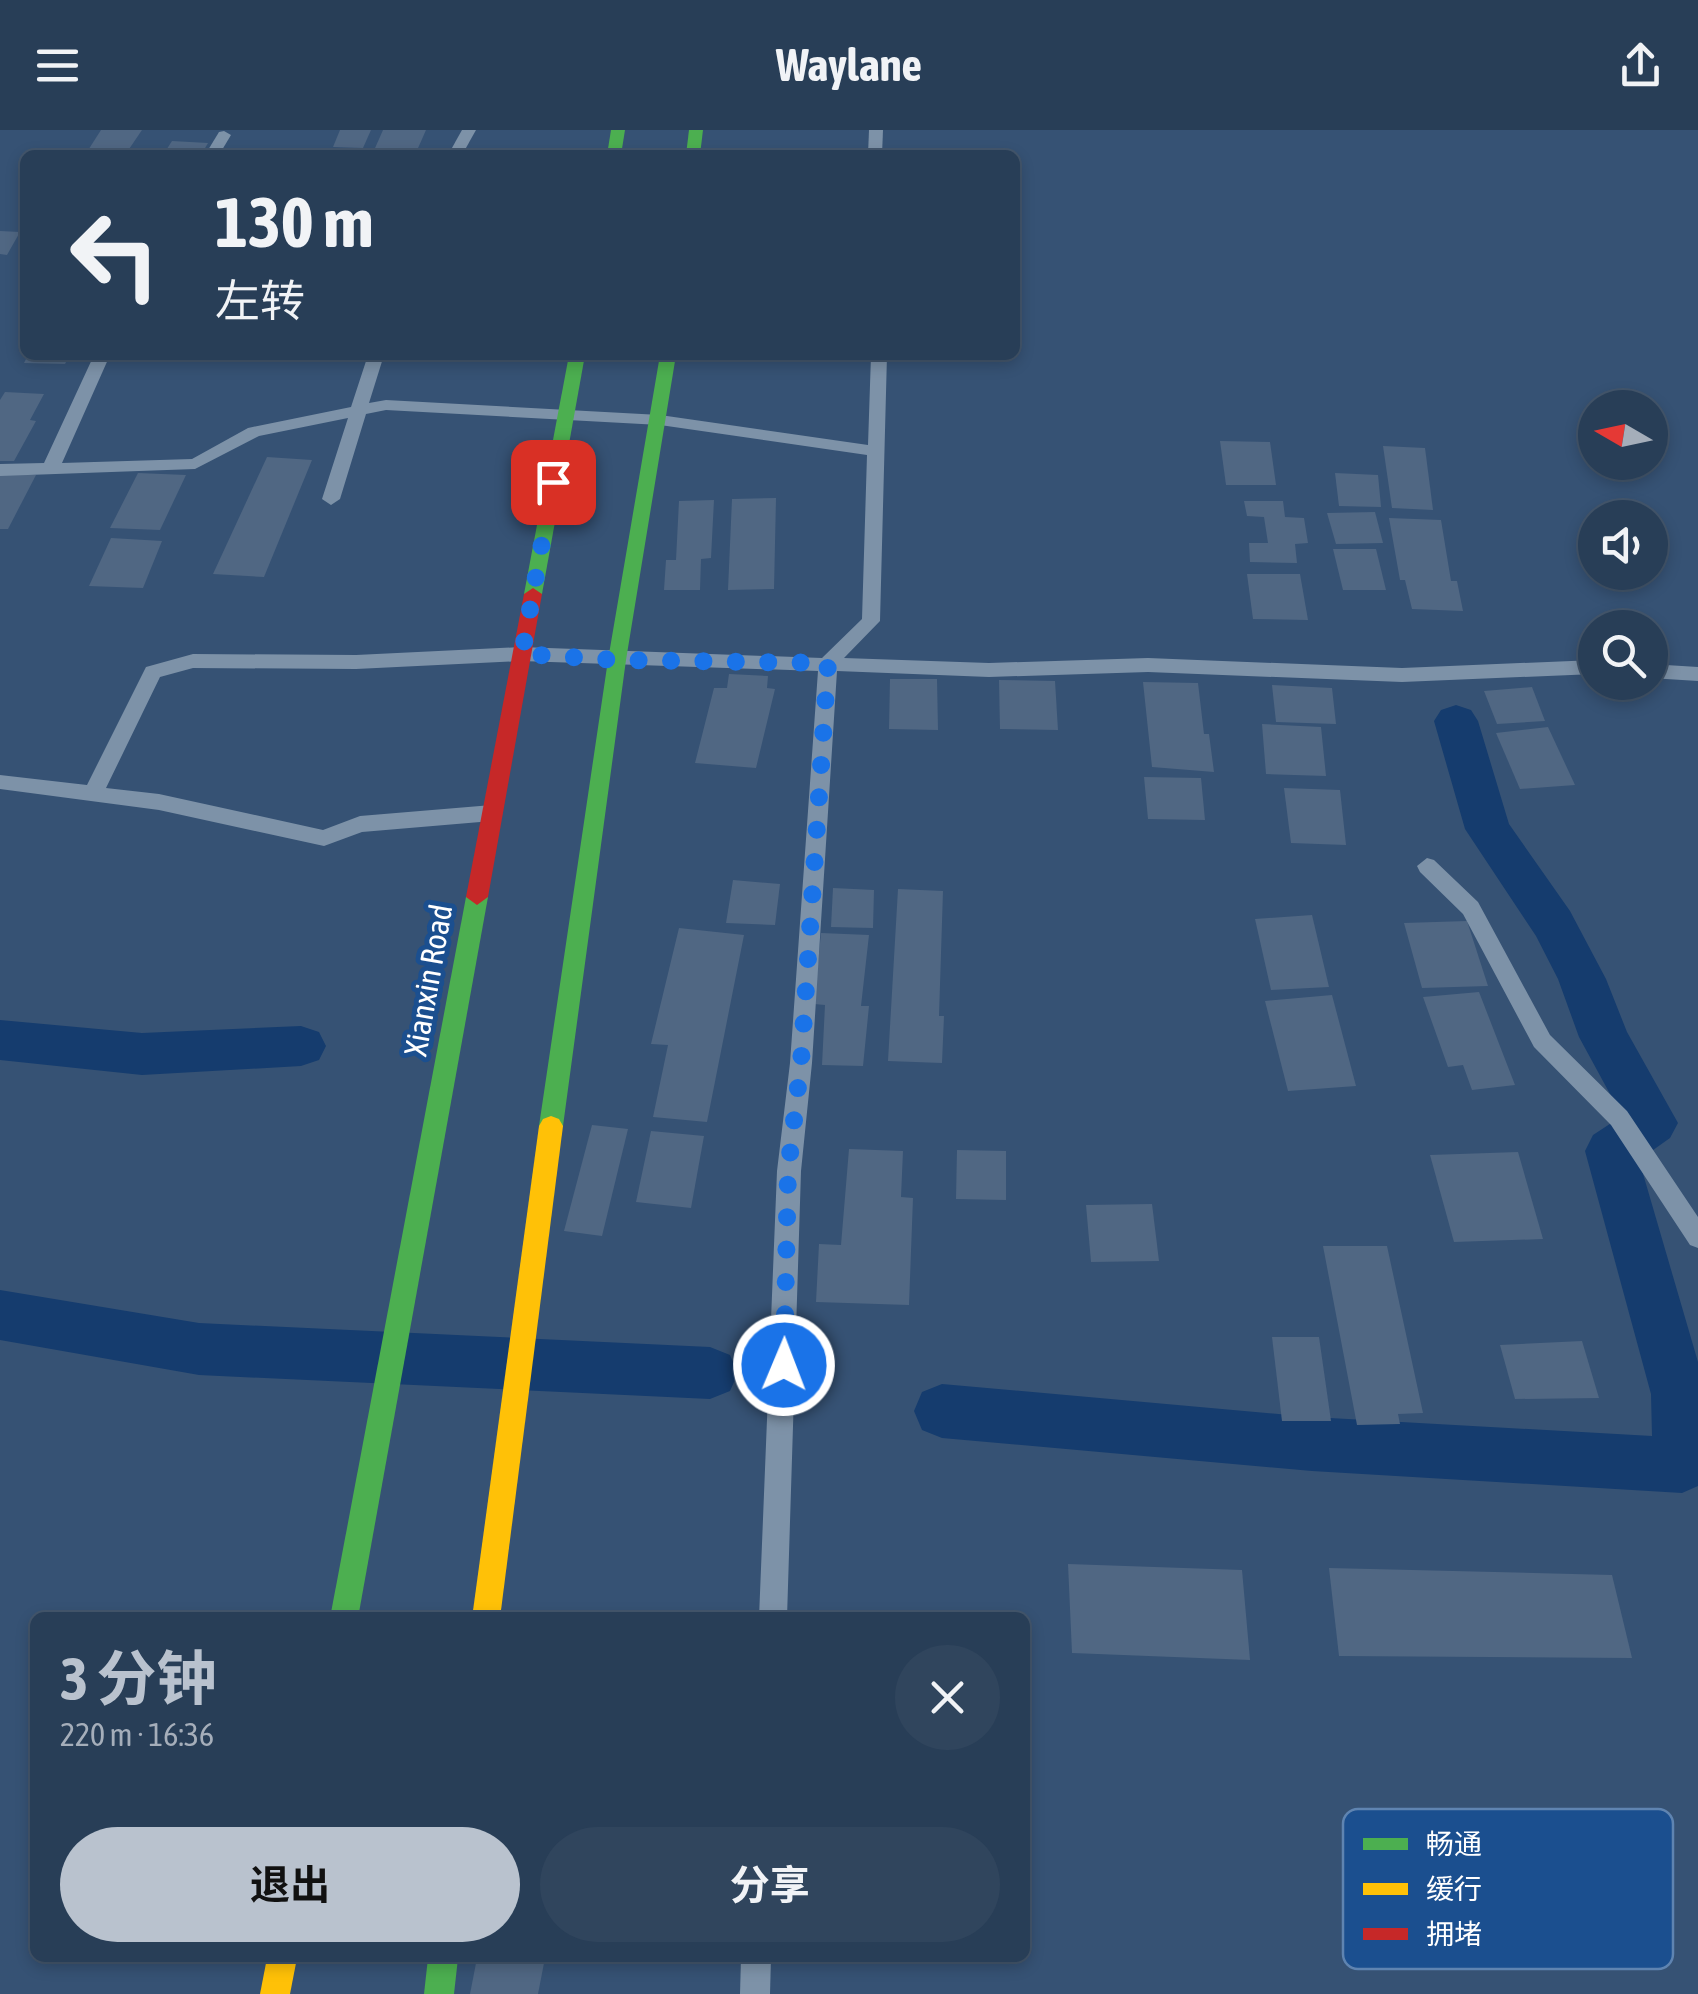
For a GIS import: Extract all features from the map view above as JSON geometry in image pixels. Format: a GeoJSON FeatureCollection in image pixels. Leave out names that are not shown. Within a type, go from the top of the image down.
{"type":"FeatureCollection","features":[{"type":"Feature","properties":{"kind":"main road","name":"Xianxin Road"},"geometry":{"type":"LineString","coordinates":[[345,1612],[576,360]]}},
{"type":"Feature","properties":{"kind":"main road"},"geometry":{"type":"LineString","coordinates":[[487,1612],[525,1306],[618,660],[667,360]]}},
{"type":"Feature","properties":{"kind":"main road"},"geometry":{"type":"LineString","coordinates":[[275,1994],[281,1962]]}},
{"type":"Feature","properties":{"kind":"main road"},"geometry":{"type":"LineString","coordinates":[[439,1994],[443,1962]]}},
{"type":"Feature","properties":{"kind":"lane"},"geometry":{"type":"LineString","coordinates":[[215,150],[224,135]]}},
{"type":"Feature","properties":{"kind":"lane"},"geometry":{"type":"LineString","coordinates":[[50,470],[100,360]]}},
{"type":"Feature","properties":{"kind":"lane"},"geometry":{"type":"LineString","coordinates":[[331,499],[374,360]]}},
{"type":"Feature","properties":{"kind":"lane"},"geometry":{"type":"LineString","coordinates":[[773,1612],[788,1171],[801,1062],[828,663],[872,620],[879,360]]}},
{"type":"Feature","properties":{"kind":"lane"},"geometry":{"type":"LineString","coordinates":[[0,470],[195,464],[254,432],[386,405],[660,420],[875,452]]}},
{"type":"Feature","properties":{"kind":"lane"},"geometry":{"type":"LineString","coordinates":[[93,794],[153,672],[193,661],[356,662],[522,654],[988,670],[1148,665],[1402,675],[1578,668]]}},
{"type":"Feature","properties":{"kind":"lane"},"geometry":{"type":"LineString","coordinates":[[1668,672],[1698,674]]}},
{"type":"Feature","properties":{"kind":"lane"},"geometry":{"type":"LineString","coordinates":[[0,782],[159,802],[324,838],[360,824],[492,813]]}},
{"type":"Feature","properties":{"kind":"lane"},"geometry":{"type":"LineString","coordinates":[[1427,866],[1471,908],[1542,1041],[1619,1118],[1698,1238]]}},
{"type":"Feature","properties":{"kind":"lane"},"geometry":{"type":"LineString","coordinates":[[755,1994],[756,1962]]}},
{"type":"Feature","properties":{"kind":"building"},"geometry":{"type":"Polygon","coordinates":[[[101,130],[142,130],[128,150],[88,150],[101,130]]]}},
{"type":"Feature","properties":{"kind":"building"},"geometry":{"type":"Polygon","coordinates":[[[340,130],[371,130],[363,148],[333,147],[340,130]]]}},
{"type":"Feature","properties":{"kind":"building"},"geometry":{"type":"Polygon","coordinates":[[[383,130],[426,130],[417,150],[374,150],[383,130]]]}},
{"type":"Feature","properties":{"kind":"building"},"geometry":{"type":"Polygon","coordinates":[[[172,141],[208,143],[204,150],[166,150],[172,141]]]}},
{"type":"Feature","properties":{"kind":"building"},"geometry":{"type":"Polygon","coordinates":[[[0,231],[20,232],[7,255],[0,254],[0,231]]]}},
{"type":"Feature","properties":{"kind":"building"},"geometry":{"type":"Polygon","coordinates":[[[26,360],[67,360],[65,364],[24,363],[26,360]]]}},
{"type":"Feature","properties":{"kind":"building"},"geometry":{"type":"Polygon","coordinates":[[[5,392],[44,394],[30,420],[36,421],[14,461],[0,461],[0,400],[5,392]]]}},
{"type":"Feature","properties":{"kind":"building"},"geometry":{"type":"Polygon","coordinates":[[[1220,441],[1270,442],[1276,485],[1226,485],[1220,441]]]}},
{"type":"Feature","properties":{"kind":"building"},"geometry":{"type":"Polygon","coordinates":[[[1383,446],[1425,448],[1433,510],[1392,508],[1383,446]]]}},
{"type":"Feature","properties":{"kind":"building"},"geometry":{"type":"Polygon","coordinates":[[[267,457],[312,460],[264,577],[213,574],[267,457]]]}},
{"type":"Feature","properties":{"kind":"building"},"geometry":{"type":"Polygon","coordinates":[[[138,473],[186,475],[160,530],[110,528],[138,473]]]}},
{"type":"Feature","properties":{"kind":"building"},"geometry":{"type":"Polygon","coordinates":[[[1335,473],[1378,475],[1381,507],[1339,506],[1335,473]]]}},
{"type":"Feature","properties":{"kind":"building"},"geometry":{"type":"Polygon","coordinates":[[[0,474],[36,475],[8,529],[0,529],[0,474]]]}},
{"type":"Feature","properties":{"kind":"building"},"geometry":{"type":"Polygon","coordinates":[[[776,498],[774,589],[728,590],[732,499],[776,498]]]}},
{"type":"Feature","properties":{"kind":"building"},"geometry":{"type":"Polygon","coordinates":[[[714,500],[711,558],[701,559],[700,590],[664,590],[666,560],[676,560],[679,501],[714,500]]]}},
{"type":"Feature","properties":{"kind":"building"},"geometry":{"type":"Polygon","coordinates":[[[1244,501],[1283,501],[1285,517],[1304,518],[1308,543],[1295,544],[1297,563],[1250,562],[1249,543],[1268,543],[1264,517],[1247,516],[1244,501]]]}},
{"type":"Feature","properties":{"kind":"building"},"geometry":{"type":"Polygon","coordinates":[[[1375,512],[1383,543],[1336,544],[1327,513],[1375,512]]]}},
{"type":"Feature","properties":{"kind":"building"},"geometry":{"type":"Polygon","coordinates":[[[1389,518],[1441,520],[1451,581],[1457,581],[1463,611],[1412,609],[1405,580],[1400,580],[1389,518]]]}},
{"type":"Feature","properties":{"kind":"building"},"geometry":{"type":"Polygon","coordinates":[[[111,538],[162,541],[143,588],[89,586],[111,538]]]}},
{"type":"Feature","properties":{"kind":"building"},"geometry":{"type":"Polygon","coordinates":[[[1333,549],[1376,549],[1386,590],[1343,590],[1333,549]]]}},
{"type":"Feature","properties":{"kind":"building"},"geometry":{"type":"Polygon","coordinates":[[[1247,574],[1300,574],[1308,620],[1253,619],[1247,574]]]}},
{"type":"Feature","properties":{"kind":"building"},"geometry":{"type":"Polygon","coordinates":[[[729,674],[768,676],[767,688],[775,689],[756,768],[695,763],[714,688],[727,688],[729,674]]]}},
{"type":"Feature","properties":{"kind":"building"},"geometry":{"type":"Polygon","coordinates":[[[890,679],[937,679],[938,730],[889,729],[890,679]]]}},
{"type":"Feature","properties":{"kind":"building"},"geometry":{"type":"Polygon","coordinates":[[[999,680],[1055,681],[1058,730],[1000,729],[999,680]]]}},
{"type":"Feature","properties":{"kind":"building"},"geometry":{"type":"Polygon","coordinates":[[[1143,682],[1198,683],[1204,734],[1209,734],[1214,772],[1152,767],[1143,682]]]}},
{"type":"Feature","properties":{"kind":"building"},"geometry":{"type":"Polygon","coordinates":[[[1272,685],[1332,688],[1336,724],[1276,722],[1272,685]]]}},
{"type":"Feature","properties":{"kind":"building"},"geometry":{"type":"Polygon","coordinates":[[[1532,687],[1545,721],[1497,724],[1484,691],[1532,687]]]}},
{"type":"Feature","properties":{"kind":"building"},"geometry":{"type":"Polygon","coordinates":[[[1262,724],[1321,727],[1326,776],[1266,774],[1262,724]]]}},
{"type":"Feature","properties":{"kind":"building"},"geometry":{"type":"Polygon","coordinates":[[[1548,727],[1575,785],[1520,789],[1496,733],[1548,727]]]}},
{"type":"Feature","properties":{"kind":"building"},"geometry":{"type":"Polygon","coordinates":[[[1144,777],[1201,778],[1205,820],[1148,819],[1144,777]]]}},
{"type":"Feature","properties":{"kind":"building"},"geometry":{"type":"Polygon","coordinates":[[[1284,788],[1340,790],[1346,845],[1291,843],[1284,788]]]}},
{"type":"Feature","properties":{"kind":"building"},"geometry":{"type":"Polygon","coordinates":[[[733,880],[780,884],[775,925],[726,923],[733,880]]]}},
{"type":"Feature","properties":{"kind":"building"},"geometry":{"type":"Polygon","coordinates":[[[833,888],[874,890],[873,928],[831,927],[833,888]]]}},
{"type":"Feature","properties":{"kind":"building"},"geometry":{"type":"Polygon","coordinates":[[[898,889],[943,891],[939,1016],[944,1016],[942,1063],[888,1061],[898,889]]]}},
{"type":"Feature","properties":{"kind":"building"},"geometry":{"type":"Polygon","coordinates":[[[1312,915],[1329,987],[1271,990],[1255,919],[1312,915]]]}},
{"type":"Feature","properties":{"kind":"building"},"geometry":{"type":"Polygon","coordinates":[[[1467,921],[1488,986],[1422,988],[1404,923],[1467,921]]]}},
{"type":"Feature","properties":{"kind":"building"},"geometry":{"type":"Polygon","coordinates":[[[679,928],[744,935],[707,1122],[653,1117],[668,1045],[651,1044],[679,928]]]}},
{"type":"Feature","properties":{"kind":"building"},"geometry":{"type":"Polygon","coordinates":[[[821,933],[869,935],[861,1006],[869,1006],[863,1066],[822,1065],[825,1005],[814,1004],[821,933]]]}},
{"type":"Feature","properties":{"kind":"building"},"geometry":{"type":"Polygon","coordinates":[[[1479,992],[1515,1085],[1472,1090],[1463,1065],[1448,1067],[1423,997],[1479,992]]]}},
{"type":"Feature","properties":{"kind":"building"},"geometry":{"type":"Polygon","coordinates":[[[1332,995],[1356,1086],[1288,1091],[1265,1001],[1332,995]]]}},
{"type":"Feature","properties":{"kind":"building"},"geometry":{"type":"Polygon","coordinates":[[[592,1125],[628,1129],[602,1236],[564,1231],[592,1125]]]}},
{"type":"Feature","properties":{"kind":"building"},"geometry":{"type":"Polygon","coordinates":[[[651,1131],[704,1136],[691,1208],[636,1202],[651,1131]]]}},
{"type":"Feature","properties":{"kind":"building"},"geometry":{"type":"Polygon","coordinates":[[[849,1149],[903,1151],[901,1197],[913,1198],[909,1305],[816,1302],[819,1244],[841,1245],[849,1149]]]}},
{"type":"Feature","properties":{"kind":"building"},"geometry":{"type":"Polygon","coordinates":[[[957,1150],[1006,1151],[1006,1200],[956,1199],[957,1150]]]}},
{"type":"Feature","properties":{"kind":"building"},"geometry":{"type":"Polygon","coordinates":[[[1518,1152],[1543,1239],[1454,1242],[1430,1155],[1518,1152]]]}},
{"type":"Feature","properties":{"kind":"building"},"geometry":{"type":"Polygon","coordinates":[[[1152,1204],[1159,1261],[1091,1262],[1086,1205],[1152,1204]]]}},
{"type":"Feature","properties":{"kind":"building"},"geometry":{"type":"Polygon","coordinates":[[[1323,1246],[1387,1246],[1423,1413],[1398,1414],[1400,1424],[1357,1425],[1323,1246]]]}},
{"type":"Feature","properties":{"kind":"building"},"geometry":{"type":"Polygon","coordinates":[[[1272,1337],[1319,1337],[1331,1421],[1282,1421],[1272,1337]]]}},
{"type":"Feature","properties":{"kind":"building"},"geometry":{"type":"Polygon","coordinates":[[[1582,1341],[1599,1398],[1515,1399],[1500,1345],[1582,1341]]]}},
{"type":"Feature","properties":{"kind":"building"},"geometry":{"type":"Polygon","coordinates":[[[1068,1564],[1242,1570],[1250,1660],[1072,1653],[1068,1564]]]}},
{"type":"Feature","properties":{"kind":"building"},"geometry":{"type":"Polygon","coordinates":[[[1329,1568],[1612,1575],[1632,1658],[1339,1656],[1329,1568]]]}},
{"type":"Feature","properties":{"kind":"building"},"geometry":{"type":"Polygon","coordinates":[[[476,1962],[544,1962],[538,1994],[470,1994],[476,1962]]]}},
{"type":"Feature","properties":{"kind":"waterway"},"geometry":{"type":"LineString","coordinates":[[942,1411],[1312,1444],[1682,1465],[1679,1394],[1611,1151],[1652,1123],[1604,1037],[1582,979],[1553,924],[1488,829],[1456,721]]}},
{"type":"Feature","properties":{"kind":"waterway"},"geometry":{"type":"LineString","coordinates":[[0,1040],[142,1054],[301,1046]]}},
{"type":"Feature","properties":{"kind":"waterway"},"geometry":{"type":"LineString","coordinates":[[0,1315],[199,1349],[710,1373]]}},
{"type":"Feature","properties":{"kind":"traffic: fast"},"geometry":{"type":"LineString","coordinates":[[615,150],[618,130]]}},
{"type":"Feature","properties":{"kind":"traffic: fast"},"geometry":{"type":"LineString","coordinates":[[694,150],[696,130]]}},
{"type":"Feature","properties":{"kind":"traffic: fast"},"geometry":{"type":"LineString","coordinates":[[533,594],[576,360]]}},
{"type":"Feature","properties":{"kind":"traffic: fast"},"geometry":{"type":"LineString","coordinates":[[551,1126],[617,660],[667,360]]}},
{"type":"Feature","properties":{"kind":"traffic: fast"},"geometry":{"type":"LineString","coordinates":[[345,1612],[477,897]]}},
{"type":"Feature","properties":{"kind":"traffic: fast"},"geometry":{"type":"LineString","coordinates":[[439,1994],[443,1962]]}},
{"type":"Feature","properties":{"kind":"traffic: slow"},"geometry":{"type":"LineString","coordinates":[[487,1612],[551,1126]]}},
{"type":"Feature","properties":{"kind":"traffic: slow"},"geometry":{"type":"LineString","coordinates":[[275,1994],[281,1962]]}},
{"type":"Feature","properties":{"kind":"traffic: jam"},"geometry":{"type":"LineString","coordinates":[[477,897],[533,594]]}},
{"type":"Feature","properties":{"kind":"route"},"geometry":{"type":"LineString","coordinates":[[553,482],[522,654],[618,660],[828,663],[801,1062],[788,1171],[784,1365]]}}]}
